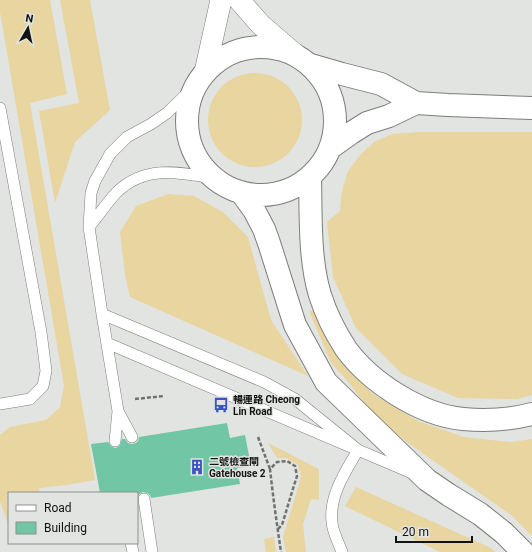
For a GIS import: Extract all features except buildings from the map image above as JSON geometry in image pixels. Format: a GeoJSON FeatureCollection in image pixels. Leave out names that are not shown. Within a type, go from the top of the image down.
{"type":"FeatureCollection","features":[{"type":"Feature","properties":{"kind":"street"},"geometry":{"type":"LineString","coordinates":[[221,0],[200,79],[190,100],[187,112],[187,125],[192,149],[205,170],[228,187],[241,192],[256,195],[270,195],[284,192],[298,186],[310,178],[322,163],[335,134],[335,107],[330,91],[322,77],[304,60],[261,25],[238,0]]}},
{"type":"Feature","properties":{"kind":"street"},"geometry":{"type":"LineString","coordinates":[[200,79],[216,62],[229,54],[244,48],[262,46],[280,48],[304,60],[349,76],[381,84],[416,103],[532,108]]}},
{"type":"Feature","properties":{"kind":"street"},"geometry":{"type":"LineString","coordinates":[[330,148],[367,123],[389,116],[416,103]]}},
{"type":"Feature","properties":{"kind":"street"},"geometry":{"type":"LineString","coordinates":[[310,178],[314,271],[320,294],[326,313],[335,332],[347,350],[360,365],[388,389],[421,408],[441,415],[462,419],[500,420],[532,414]]}},
{"type":"Feature","properties":{"kind":"street"},"geometry":{"type":"LineString","coordinates":[[241,192],[254,210],[264,229],[295,325],[326,382],[427,480],[480,514],[504,533],[524,552]]}},
{"type":"Feature","properties":{"kind":"lane"},"geometry":{"type":"LineString","coordinates":[[115,441],[118,411],[89,227],[91,193],[95,181],[110,154],[127,137],[168,113],[200,79]]}},
{"type":"Feature","properties":{"kind":"lane"},"geometry":{"type":"LineString","coordinates":[[0,108],[46,371],[43,386],[30,399],[0,404]]}},
{"type":"Feature","properties":{"kind":"lane"},"geometry":{"type":"LineString","coordinates":[[89,227],[115,194],[130,182],[142,177],[152,174],[175,172],[214,178]]}},
{"type":"Feature","properties":{"kind":"lane"},"geometry":{"type":"LineString","coordinates":[[102,314],[264,382],[295,399],[358,450]]}},
{"type":"Feature","properties":{"kind":"lane"},"geometry":{"type":"LineString","coordinates":[[107,343],[427,480]]}},
{"type":"Feature","properties":{"kind":"lane"},"geometry":{"type":"LineString","coordinates":[[118,411],[132,437]]}},
{"type":"Feature","properties":{"kind":"lane"},"geometry":{"type":"LineString","coordinates":[[342,552],[332,524],[332,502],[341,480],[358,450]]}},
{"type":"Feature","properties":{"kind":"lane"},"geometry":{"type":"LineString","coordinates":[[144,499],[152,552]]}},
{"type":"Feature","properties":{"kind":"path"},"geometry":{"type":"LineString","coordinates":[[258,437],[270,470],[281,552]]}},
{"type":"Feature","properties":{"kind":"path"},"geometry":{"type":"LineString","coordinates":[[270,470],[277,462],[287,461],[295,466],[297,476],[282,525],[278,529]]}},
{"type":"Feature","properties":{"kind":"shaded area"},"geometry":{"type":"Polygon","coordinates":[[[0,0],[50,0],[67,94],[30,103],[95,480],[39,488],[40,492],[8,492],[8,524],[0,501],[0,435],[10,427],[46,420],[60,407],[64,386],[0,12],[0,0]]]}},
{"type":"Feature","properties":{"kind":"shaded area"},"geometry":{"type":"Polygon","coordinates":[[[60,0],[90,0],[110,110],[75,142],[55,203],[39,111],[79,103],[60,0]]]}},
{"type":"Feature","properties":{"kind":"shaded area"},"geometry":{"type":"Polygon","coordinates":[[[255,73],[273,76],[288,87],[299,102],[302,120],[299,138],[288,153],[273,164],[255,167],[237,164],[222,153],[211,138],[208,120],[211,102],[222,87],[237,76],[255,73]]]}},
{"type":"Feature","properties":{"kind":"shaded area"},"geometry":{"type":"Polygon","coordinates":[[[419,132],[532,132],[532,395],[517,399],[458,398],[402,374],[356,328],[333,277],[327,222],[340,211],[342,191],[348,171],[361,154],[374,142],[392,134],[419,132]]]}},
{"type":"Feature","properties":{"kind":"shaded area"},"geometry":{"type":"Polygon","coordinates":[[[168,194],[194,196],[223,212],[248,237],[271,320],[308,376],[130,297],[125,275],[120,232],[136,206],[168,194]]]}},
{"type":"Feature","properties":{"kind":"shaded area"},"geometry":{"type":"Polygon","coordinates":[[[316,310],[340,361],[373,394],[418,421],[464,437],[511,442],[532,439],[532,536],[511,515],[405,441],[370,410],[331,363],[309,311],[316,310]]]}},
{"type":"Feature","properties":{"kind":"shaded area"},"geometry":{"type":"Polygon","coordinates":[[[268,443],[319,469],[319,500],[311,499],[303,524],[306,552],[286,552],[283,537],[301,477],[298,465],[287,458],[277,458],[268,443]]]}},
{"type":"Feature","properties":{"kind":"shaded area"},"geometry":{"type":"Polygon","coordinates":[[[356,487],[491,548],[495,552],[440,552],[345,506],[356,487]]]}},
{"type":"Feature","properties":{"kind":"shaded area"},"geometry":{"type":"Polygon","coordinates":[[[274,537],[276,552],[266,552],[264,539],[274,537]]]}},
{"type":"Feature","properties":{"kind":"place","name":"暢連路 Cheong Lin Road"},"geometry":{"type":"Point","coordinates":[221,405]}},
{"type":"Feature","properties":{"kind":"place","name":"二號檢查閘 Gatehouse 2"},"geometry":{"type":"Point","coordinates":[197,467]}}]}
